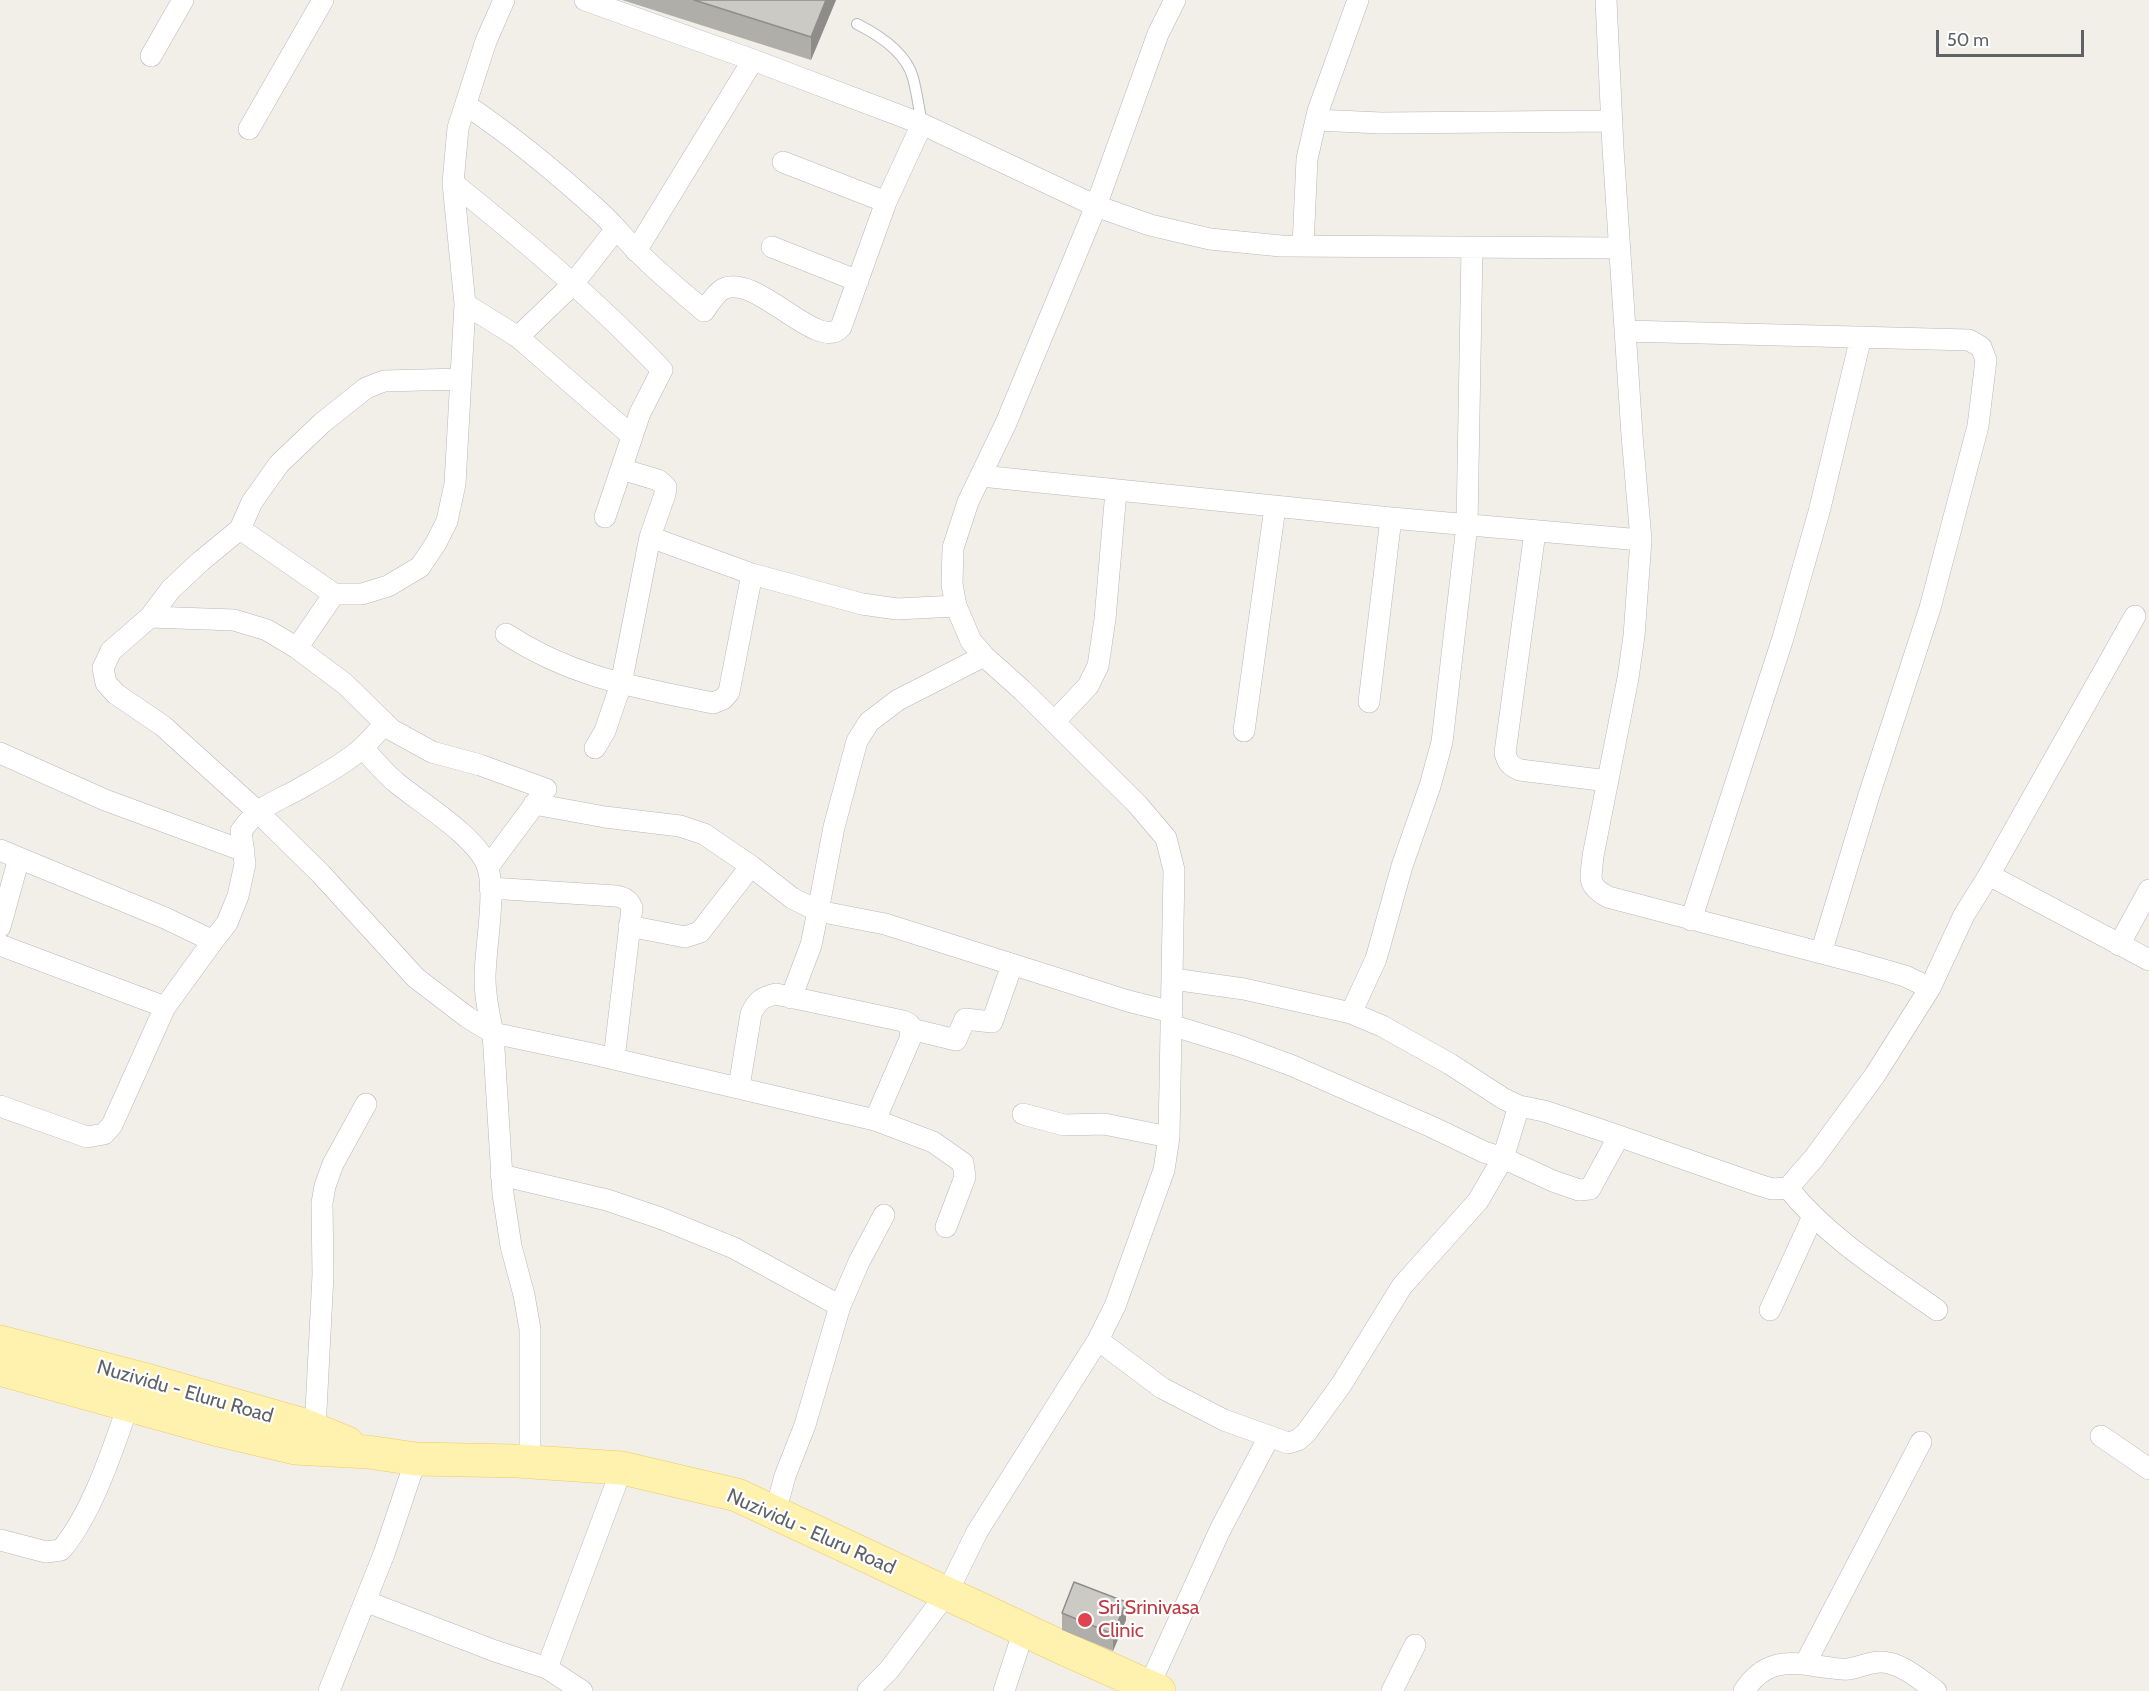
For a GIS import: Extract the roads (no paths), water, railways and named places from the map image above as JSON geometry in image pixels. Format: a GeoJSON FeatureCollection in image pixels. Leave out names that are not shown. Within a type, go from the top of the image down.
{"type":"FeatureCollection","features":[{"type":"Feature","properties":{"kind":"main road","name":"Nuzividu - Eluru Road"},"geometry":{"type":"LineString","coordinates":[[0,1342],[150,1381],[315,1430],[368,1452]]}},
{"type":"Feature","properties":{"kind":"main road","name":"Nuzividu - Eluru Road"},"geometry":{"type":"LineString","coordinates":[[0,1369],[129,1403],[219,1430],[295,1448],[368,1452],[416,1459],[530,1462],[622,1468],[737,1495],[1023,1630],[1154,1688]]}},
{"type":"Feature","properties":{"kind":"street"},"geometry":{"type":"LineString","coordinates":[[151,56],[183,0]]}},
{"type":"Feature","properties":{"kind":"street"},"geometry":{"type":"LineString","coordinates":[[249,129],[323,0]]}},
{"type":"Feature","properties":{"kind":"street"},"geometry":{"type":"LineString","coordinates":[[240,529],[334,594],[362,594],[388,586],[420,567],[447,521],[455,484],[465,304],[453,183],[458,128],[486,41],[504,0]]}},
{"type":"Feature","properties":{"kind":"street"},"geometry":{"type":"LineString","coordinates":[[585,0],[922,124],[1096,206],[1150,225],[1210,239],[1303,246],[1620,248]]}},
{"type":"Feature","properties":{"kind":"street"},"geometry":{"type":"LineString","coordinates":[[868,1691],[889,1670],[946,1593],[977,1532],[1098,1340],[1115,1306],[1164,1170],[1169,1137],[1174,870],[1166,838],[1137,804],[971,641],[956,606],[952,584],[953,548],[968,502],[1006,423],[1096,206],[1154,45],[1175,0]]}},
{"type":"Feature","properties":{"kind":"street"},"geometry":{"type":"LineString","coordinates":[[1303,246],[1308,159],[1316,120],[1358,0]]}},
{"type":"Feature","properties":{"kind":"street"},"geometry":{"type":"LineString","coordinates":[[1606,0],[1632,435],[1641,540],[1634,636],[1593,856],[1591,879],[1596,890],[1608,897],[1905,976],[1930,988]]}},
{"type":"Feature","properties":{"kind":"street"},"geometry":{"type":"LineString","coordinates":[[636,251],[753,60]]}},
{"type":"Feature","properties":{"kind":"street"},"geometry":{"type":"LineString","coordinates":[[466,105],[504,131],[604,215],[636,251],[704,311],[722,290],[737,286],[750,289],[803,322],[827,333],[834,333],[841,327],[886,202],[922,124]]}},
{"type":"Feature","properties":{"kind":"street"},"geometry":{"type":"LineString","coordinates":[[1316,120],[1381,123],[1612,121]]}},
{"type":"Feature","properties":{"kind":"street"},"geometry":{"type":"LineString","coordinates":[[783,162],[886,202]]}},
{"type":"Feature","properties":{"kind":"street"},"geometry":{"type":"LineString","coordinates":[[453,183],[573,284],[637,343],[662,370],[640,413],[605,517]]}},
{"type":"Feature","properties":{"kind":"street"},"geometry":{"type":"LineString","coordinates":[[518,337],[573,284],[616,229]]}},
{"type":"Feature","properties":{"kind":"street"},"geometry":{"type":"LineString","coordinates":[[772,247],[858,281]]}},
{"type":"Feature","properties":{"kind":"street"},"geometry":{"type":"LineString","coordinates":[[1351,1013],[1376,959],[1402,866],[1430,786],[1442,742],[1467,525],[1472,248]]}},
{"type":"Feature","properties":{"kind":"street"},"geometry":{"type":"LineString","coordinates":[[465,304],[518,337],[632,436]]}},
{"type":"Feature","properties":{"kind":"street"},"geometry":{"type":"LineString","coordinates":[[1626,331],[1969,340],[1981,347],[1986,360],[1978,426],[1930,608],[1869,795],[1821,953]]}},
{"type":"Feature","properties":{"kind":"street"},"geometry":{"type":"LineString","coordinates":[[1692,920],[1803,569],[1861,337]]}},
{"type":"Feature","properties":{"kind":"street"},"geometry":{"type":"LineString","coordinates":[[460,379],[384,381],[366,388],[322,423],[279,464],[252,502],[240,529],[171,589],[150,618],[111,651],[103,668],[106,683],[116,694],[163,726],[248,828],[321,874],[416,978],[467,1017],[493,1033],[739,1087],[875,1120],[933,1142],[963,1163],[964,1177],[946,1227]]}},
{"type":"Feature","properties":{"kind":"street"},"geometry":{"type":"LineString","coordinates":[[595,748],[605,731],[621,684],[650,537],[666,488],[658,480],[621,469]]}},
{"type":"Feature","properties":{"kind":"street"},"geometry":{"type":"LineString","coordinates":[[981,476],[1275,507],[1641,540]]}},
{"type":"Feature","properties":{"kind":"street"},"geometry":{"type":"LineString","coordinates":[[1054,722],[1088,686],[1098,666],[1105,620],[1116,491]]}},
{"type":"Feature","properties":{"kind":"street"},"geometry":{"type":"LineString","coordinates":[[1244,731],[1275,507]]}},
{"type":"Feature","properties":{"kind":"street"},"geometry":{"type":"LineString","coordinates":[[1369,702],[1391,518]]}},
{"type":"Feature","properties":{"kind":"street"},"geometry":{"type":"LineString","coordinates":[[1535,532],[1505,753],[1507,762],[1511,767],[1520,770],[1608,781]]}},
{"type":"Feature","properties":{"kind":"street"},"geometry":{"type":"LineString","coordinates":[[650,537],[752,574],[862,604],[897,609],[956,606]]}},
{"type":"Feature","properties":{"kind":"street"},"geometry":{"type":"LineString","coordinates":[[506,634],[531,650],[578,672],[621,684],[713,703],[723,699],[729,692],[752,574]]}},
{"type":"Feature","properties":{"kind":"street"},"geometry":{"type":"LineString","coordinates":[[297,648],[334,594]]}},
{"type":"Feature","properties":{"kind":"street"},"geometry":{"type":"LineString","coordinates":[[1173,979],[1244,989],[1351,1013],[1382,1026],[1519,1106],[1544,1111],[1772,1189],[1788,1188],[1814,1158],[1875,1075],[1930,988],[1964,915],[1989,875],[2135,616]]}},
{"type":"Feature","properties":{"kind":"street"},"geometry":{"type":"LineString","coordinates":[[150,618],[234,620],[267,630],[297,648],[345,684],[392,730],[432,752],[480,765],[546,789],[534,804],[489,878]]}},
{"type":"Feature","properties":{"kind":"street"},"geometry":{"type":"LineString","coordinates":[[791,998],[811,945],[834,827],[857,741],[869,722],[898,700],[984,656]]}},
{"type":"Feature","properties":{"kind":"street"},"geometry":{"type":"LineString","coordinates":[[0,1106],[87,1137],[104,1134],[112,1125],[165,1007],[227,923],[238,897],[245,864],[248,828],[297,790],[363,748],[385,723]]}},
{"type":"Feature","properties":{"kind":"street"},"geometry":{"type":"LineString","coordinates":[[363,748],[397,783],[464,836],[478,852],[489,878],[485,978],[493,1033],[501,1175],[511,1246],[530,1329],[530,1462]]}},
{"type":"Feature","properties":{"kind":"street"},"geometry":{"type":"LineString","coordinates":[[0,753],[105,800],[248,828]]}},
{"type":"Feature","properties":{"kind":"street"},"geometry":{"type":"LineString","coordinates":[[534,804],[605,817],[680,826],[704,834],[792,898],[818,911],[885,924],[1128,1001],[1293,1066],[1484,1152],[1580,1190],[1590,1189],[1619,1136]]}},
{"type":"Feature","properties":{"kind":"street"},"geometry":{"type":"LineString","coordinates":[[0,927],[9,854],[165,918],[213,941]]}},
{"type":"Feature","properties":{"kind":"street"},"geometry":{"type":"LineString","coordinates":[[629,926],[685,937],[700,933],[751,866]]}},
{"type":"Feature","properties":{"kind":"street"},"geometry":{"type":"LineString","coordinates":[[1989,875],[2149,960]]}},
{"type":"Feature","properties":{"kind":"street"},"geometry":{"type":"LineString","coordinates":[[489,878],[626,898],[632,908],[614,1059]]}},
{"type":"Feature","properties":{"kind":"street"},"geometry":{"type":"LineString","coordinates":[[2119,945],[2149,890]]}},
{"type":"Feature","properties":{"kind":"street"},"geometry":{"type":"LineString","coordinates":[[0,945],[165,1007]]}},
{"type":"Feature","properties":{"kind":"street"},"geometry":{"type":"LineString","coordinates":[[912,1029],[956,1040],[965,1019],[992,1022],[1012,965]]}},
{"type":"Feature","properties":{"kind":"street"},"geometry":{"type":"LineString","coordinates":[[739,1087],[751,1014],[756,1003],[764,997],[776,994],[903,1021],[912,1029],[912,1037],[875,1120]]}},
{"type":"Feature","properties":{"kind":"street"},"geometry":{"type":"LineString","coordinates":[[315,1430],[323,1275],[322,1203],[333,1164],[366,1104]]}},
{"type":"Feature","properties":{"kind":"street"},"geometry":{"type":"LineString","coordinates":[[1098,1340],[1162,1388],[1224,1420],[1288,1443],[1298,1440],[1306,1433],[1341,1385],[1402,1286],[1479,1201],[1503,1158],[1519,1106]]}},
{"type":"Feature","properties":{"kind":"street"},"geometry":{"type":"LineString","coordinates":[[1023,1114],[1064,1125],[1104,1124],[1169,1137]]}},
{"type":"Feature","properties":{"kind":"street"},"geometry":{"type":"LineString","coordinates":[[501,1175],[607,1200],[660,1218],[734,1248],[840,1306]]}},
{"type":"Feature","properties":{"kind":"street"},"geometry":{"type":"LineString","coordinates":[[1788,1188],[1836,1238],[1937,1310]]}},
{"type":"Feature","properties":{"kind":"street"},"geometry":{"type":"LineString","coordinates":[[775,1513],[785,1476],[805,1425],[840,1306],[859,1262],[884,1215]]}},
{"type":"Feature","properties":{"kind":"street"},"geometry":{"type":"LineString","coordinates":[[1770,1310],[1813,1216]]}},
{"type":"Feature","properties":{"kind":"street"},"geometry":{"type":"LineString","coordinates":[[0,1540],[46,1552],[61,1550],[75,1534],[80,1524],[108,1462],[129,1403]]}},
{"type":"Feature","properties":{"kind":"street"},"geometry":{"type":"LineString","coordinates":[[2101,1436],[2149,1469]]}},
{"type":"Feature","properties":{"kind":"street"},"geometry":{"type":"LineString","coordinates":[[1154,1688],[1220,1530],[1269,1437]]}},
{"type":"Feature","properties":{"kind":"street"},"geometry":{"type":"LineString","coordinates":[[1805,1664],[1921,1442]]}},
{"type":"Feature","properties":{"kind":"street"},"geometry":{"type":"LineString","coordinates":[[329,1691],[384,1554],[416,1459]]}},
{"type":"Feature","properties":{"kind":"street"},"geometry":{"type":"LineString","coordinates":[[547,1668],[622,1468]]}},
{"type":"Feature","properties":{"kind":"street"},"geometry":{"type":"LineString","coordinates":[[365,1601],[495,1651],[547,1668],[582,1691]]}},
{"type":"Feature","properties":{"kind":"street"},"geometry":{"type":"LineString","coordinates":[[1004,1691],[1023,1630]]}},
{"type":"Feature","properties":{"kind":"street"},"geometry":{"type":"LineString","coordinates":[[1392,1691],[1415,1645]]}},
{"type":"Feature","properties":{"kind":"street"},"geometry":{"type":"LineString","coordinates":[[1744,1691],[1751,1680],[1766,1668],[1787,1664],[1805,1664],[1848,1669],[1880,1661],[1892,1663],[1936,1691]]}},
{"type":"Feature","properties":{"kind":"lane"},"geometry":{"type":"LineString","coordinates":[[857,24],[879,35],[900,55],[913,75],[922,124]]}},
{"type":"Feature","properties":{"kind":"place","name":"Sri Srinivasa Clinic"},"geometry":{"type":"Point","coordinates":[1085,1620]}}]}
